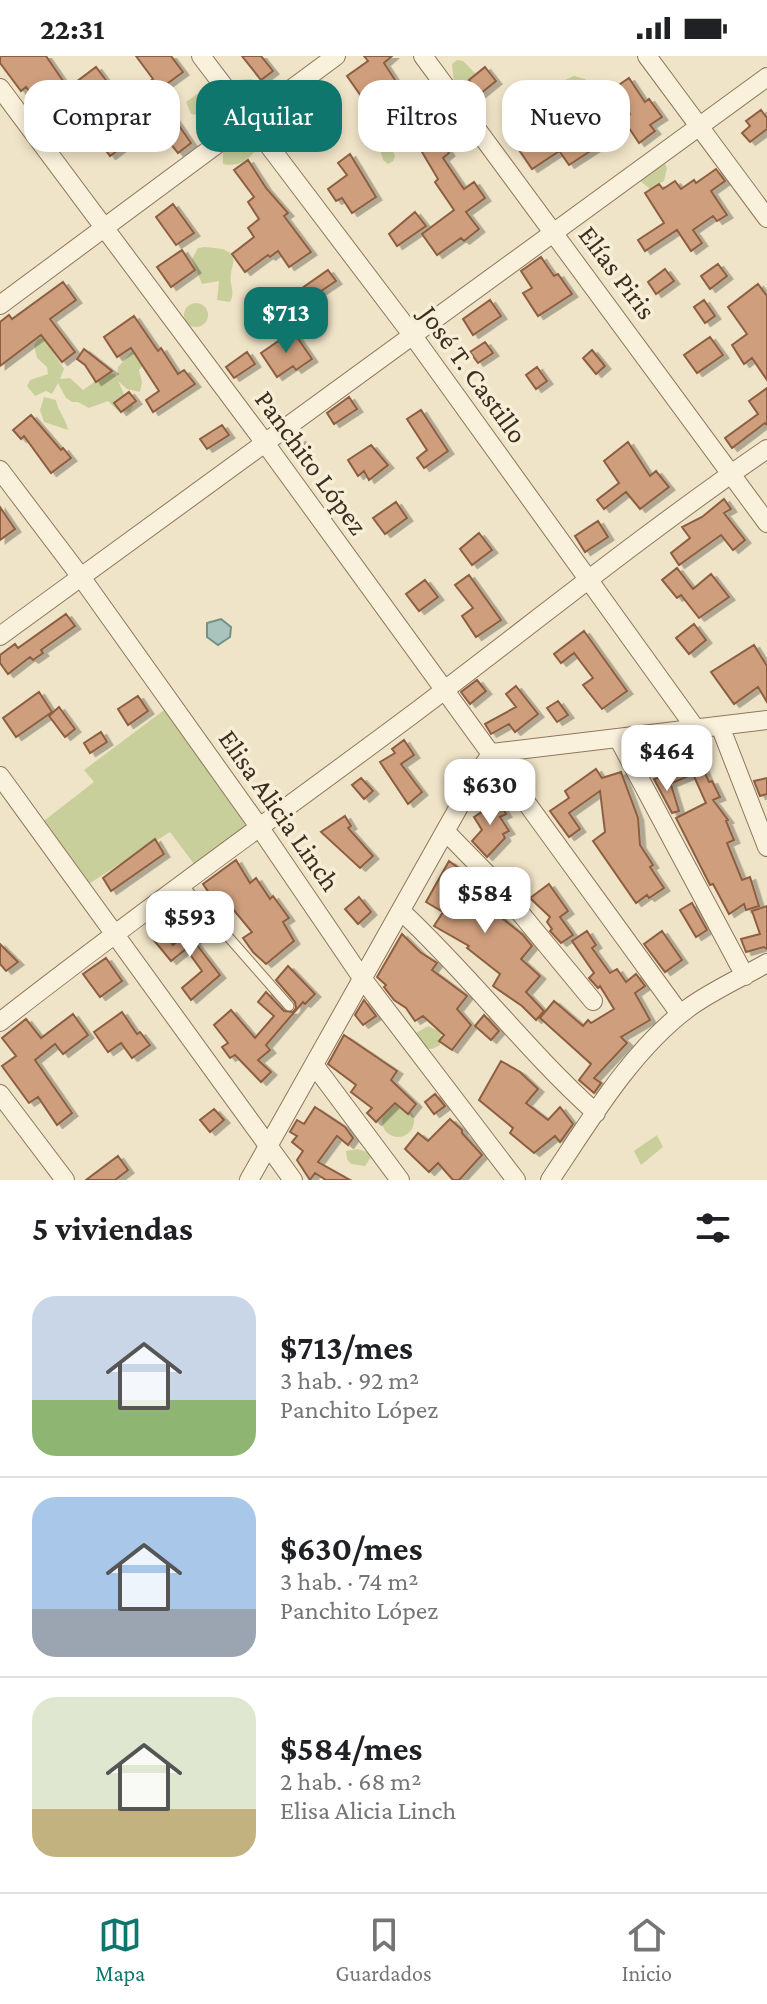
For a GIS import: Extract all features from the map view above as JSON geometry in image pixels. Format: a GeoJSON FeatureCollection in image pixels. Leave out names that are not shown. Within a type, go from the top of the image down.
{"type":"FeatureCollection","features":[{"type":"Feature","properties":{"kind":"street","name":"José T. Castillo"},"geometry":{"type":"LineString","coordinates":[[201,56],[219,80]]}},
{"type":"Feature","properties":{"kind":"street"},"geometry":{"type":"LineString","coordinates":[[303,80],[336,56]]}},
{"type":"Feature","properties":{"kind":"street","name":"Elías Piris"},"geometry":{"type":"LineString","coordinates":[[423,56],[767,523]]}},
{"type":"Feature","properties":{"kind":"street"},"geometry":{"type":"LineString","coordinates":[[647,56],[767,218]]}},
{"type":"Feature","properties":{"kind":"street"},"geometry":{"type":"LineString","coordinates":[[0,636],[767,77]]}},
{"type":"Feature","properties":{"kind":"street","name":"Panchito López"},"geometry":{"type":"LineString","coordinates":[[0,88],[265,443],[680,1014]]}},
{"type":"Feature","properties":{"kind":"street"},"geometry":{"type":"LineString","coordinates":[[0,305],[205,152]]}},
{"type":"Feature","properties":{"kind":"street","name":"José T. Castillo"},"geometry":{"type":"LineString","coordinates":[[273,152],[413,336],[696,729]]}},
{"type":"Feature","properties":{"kind":"street"},"geometry":{"type":"LineString","coordinates":[[0,1022],[115,932],[260,828],[588,579],[767,449]]}},
{"type":"Feature","properties":{"kind":"street","name":"Elisa Alicia Linch"},"geometry":{"type":"LineString","coordinates":[[0,470],[81,577],[260,828],[362,978],[516,1180]]}},
{"type":"Feature","properties":{"kind":"street"},"geometry":{"type":"LineString","coordinates":[[249,1180],[492,753],[767,720]]}},
{"type":"Feature","properties":{"kind":"street"},"geometry":{"type":"LineString","coordinates":[[720,726],[767,847]]}},
{"type":"Feature","properties":{"kind":"street"},"geometry":{"type":"LineString","coordinates":[[618,738],[745,976]]}},
{"type":"Feature","properties":{"kind":"street"},"geometry":{"type":"LineString","coordinates":[[0,776],[293,1180]]}},
{"type":"Feature","properties":{"kind":"street"},"geometry":{"type":"LineString","coordinates":[[446,832],[493,880],[593,1001]]}},
{"type":"Feature","properties":{"kind":"street"},"geometry":{"type":"LineString","coordinates":[[401,911],[443,950],[565,1085],[596,1113]]}},
{"type":"Feature","properties":{"kind":"street"},"geometry":{"type":"LineString","coordinates":[[550,1180],[596,1113],[657,1034],[680,1014],[767,963]]}},
{"type":"Feature","properties":{"kind":"street"},"geometry":{"type":"LineString","coordinates":[[315,1066],[400,1180]]}},
{"type":"Feature","properties":{"kind":"street"},"geometry":{"type":"LineString","coordinates":[[0,1094],[65,1180]]}},
{"type":"Feature","properties":{"kind":"lane"},"geometry":{"type":"LineString","coordinates":[[182,884],[289,1006]]}},
{"type":"Feature","properties":{"kind":"green space"},"geometry":{"type":"Polygon","coordinates":[[[457,60],[463,61],[476,74],[471,80],[454,80],[452,64],[457,60]]]}},
{"type":"Feature","properties":{"kind":"green space"},"geometry":{"type":"Polygon","coordinates":[[[574,76],[585,80],[565,80],[574,76]]]}},
{"type":"Feature","properties":{"kind":"green space"},"geometry":{"type":"Polygon","coordinates":[[[196,95],[196,115],[191,114],[186,102],[196,95]]]}},
{"type":"Feature","properties":{"kind":"green space"},"geometry":{"type":"Polygon","coordinates":[[[223,152],[254,152],[241,163],[223,164],[223,152]]]}},
{"type":"Feature","properties":{"kind":"green space"},"geometry":{"type":"Polygon","coordinates":[[[381,152],[393,152],[393,161],[388,164],[381,152]]]}},
{"type":"Feature","properties":{"kind":"green space"},"geometry":{"type":"Polygon","coordinates":[[[647,153],[661,155],[667,168],[664,181],[650,189],[639,180],[639,165],[647,153]]]}},
{"type":"Feature","properties":{"kind":"green space"},"geometry":{"type":"Polygon","coordinates":[[[198,248],[223,249],[232,254],[230,302],[217,300],[219,281],[202,284],[192,259],[198,248]]]}},
{"type":"Feature","properties":{"kind":"green space"},"geometry":{"type":"Polygon","coordinates":[[[196,303],[205,306],[208,315],[205,324],[196,327],[187,324],[184,315],[187,306],[196,303]]]}},
{"type":"Feature","properties":{"kind":"green space"},"geometry":{"type":"Polygon","coordinates":[[[44,338],[64,369],[60,379],[70,378],[83,390],[96,377],[109,373],[117,377],[118,367],[135,348],[147,361],[139,370],[142,382],[140,392],[127,389],[118,381],[126,398],[132,401],[130,412],[117,410],[108,401],[89,408],[72,402],[66,398],[58,383],[52,394],[46,391],[35,396],[27,386],[30,380],[48,374],[47,367],[37,358],[34,345],[38,339],[44,338]]]}},
{"type":"Feature","properties":{"kind":"green space"},"geometry":{"type":"Polygon","coordinates":[[[44,397],[56,400],[68,430],[44,422],[40,410],[44,397]]]}},
{"type":"Feature","properties":{"kind":"green space"},"geometry":{"type":"Polygon","coordinates":[[[167,708],[250,826],[194,864],[170,832],[87,885],[41,823],[94,782],[84,770],[167,708]]]}},
{"type":"Feature","properties":{"kind":"green space"},"geometry":{"type":"Polygon","coordinates":[[[428,1026],[441,1032],[440,1045],[432,1049],[418,1048],[416,1033],[428,1026]]]}},
{"type":"Feature","properties":{"kind":"green space"},"geometry":{"type":"Polygon","coordinates":[[[398,1105],[409,1110],[414,1121],[409,1132],[398,1137],[387,1132],[382,1121],[387,1110],[398,1105]]]}},
{"type":"Feature","properties":{"kind":"green space"},"geometry":{"type":"Polygon","coordinates":[[[657,1135],[663,1147],[641,1165],[634,1151],[657,1135]]]}},
{"type":"Feature","properties":{"kind":"green space"},"geometry":{"type":"Polygon","coordinates":[[[358,1149],[373,1154],[365,1166],[351,1164],[347,1159],[346,1151],[358,1149]]]}},
{"type":"Feature","properties":{"kind":"water"},"geometry":{"type":"Polygon","coordinates":[[[221,619],[231,627],[230,637],[218,645],[207,637],[207,623],[221,619]]]}},
{"type":"Feature","properties":{"kind":"building"},"geometry":{"type":"Polygon","coordinates":[[[0,56],[46,56],[62,80],[24,80],[21,91],[0,63],[0,56]]]}},
{"type":"Feature","properties":{"kind":"building"},"geometry":{"type":"Polygon","coordinates":[[[136,56],[171,56],[183,72],[172,80],[152,80],[136,56]]]}},
{"type":"Feature","properties":{"kind":"building"},"geometry":{"type":"Polygon","coordinates":[[[242,56],[261,56],[273,71],[261,80],[242,56]]]}},
{"type":"Feature","properties":{"kind":"building"},"geometry":{"type":"Polygon","coordinates":[[[364,56],[392,56],[384,63],[395,80],[358,80],[358,92],[347,76],[368,61],[364,56]]]}},
{"type":"Feature","properties":{"kind":"building"},"geometry":{"type":"Polygon","coordinates":[[[96,67],[106,80],[79,80],[96,67]]]}},
{"type":"Feature","properties":{"kind":"building"},"geometry":{"type":"Polygon","coordinates":[[[485,67],[496,81],[486,89],[486,80],[469,80],[485,67]]]}},
{"type":"Feature","properties":{"kind":"building"},"geometry":{"type":"Polygon","coordinates":[[[629,78],[645,102],[649,99],[662,117],[650,125],[655,131],[639,143],[630,130],[630,80],[626,80],[629,78]]]}},
{"type":"Feature","properties":{"kind":"building"},"geometry":{"type":"Polygon","coordinates":[[[761,110],[767,118],[767,129],[750,142],[742,133],[750,126],[746,121],[761,110]]]}},
{"type":"Feature","properties":{"kind":"building"},"geometry":{"type":"Polygon","coordinates":[[[180,127],[191,143],[180,151],[180,127]]]}},
{"type":"Feature","properties":{"kind":"building"},"geometry":{"type":"Polygon","coordinates":[[[422,152],[448,152],[443,158],[464,189],[474,182],[485,198],[466,212],[479,229],[437,255],[422,234],[454,210],[435,182],[438,179],[422,152]]]}},
{"type":"Feature","properties":{"kind":"building"},"geometry":{"type":"Polygon","coordinates":[[[520,152],[558,152],[532,169],[520,152]]]}},
{"type":"Feature","properties":{"kind":"building"},"geometry":{"type":"Polygon","coordinates":[[[560,152],[589,152],[569,165],[560,152]]]}},
{"type":"Feature","properties":{"kind":"building"},"geometry":{"type":"Polygon","coordinates":[[[350,154],[376,197],[352,213],[342,198],[336,201],[328,189],[347,175],[338,163],[350,154]]]}},
{"type":"Feature","properties":{"kind":"building"},"geometry":{"type":"Polygon","coordinates":[[[248,160],[266,188],[288,213],[284,216],[311,252],[289,267],[278,251],[245,272],[232,254],[254,237],[248,228],[259,219],[248,202],[254,197],[234,170],[248,160]]]}},
{"type":"Feature","properties":{"kind":"building"},"geometry":{"type":"Polygon","coordinates":[[[716,169],[725,181],[711,191],[727,215],[717,221],[713,216],[693,230],[702,243],[691,251],[677,230],[645,251],[638,240],[664,223],[645,193],[659,184],[663,189],[675,181],[681,189],[716,169]]]}},
{"type":"Feature","properties":{"kind":"building"},"geometry":{"type":"Polygon","coordinates":[[[173,204],[194,233],[176,245],[156,217],[173,204]]]}},
{"type":"Feature","properties":{"kind":"building"},"geometry":{"type":"Polygon","coordinates":[[[415,212],[426,226],[397,246],[389,234],[415,212]]]}},
{"type":"Feature","properties":{"kind":"building"},"geometry":{"type":"Polygon","coordinates":[[[182,250],[195,270],[171,287],[157,267],[182,250]]]}},
{"type":"Feature","properties":{"kind":"building"},"geometry":{"type":"Polygon","coordinates":[[[541,257],[572,294],[538,316],[523,293],[532,288],[521,271],[541,257]]]}},
{"type":"Feature","properties":{"kind":"building"},"geometry":{"type":"Polygon","coordinates":[[[718,264],[727,276],[710,289],[701,276],[718,264]]]}},
{"type":"Feature","properties":{"kind":"building"},"geometry":{"type":"Polygon","coordinates":[[[665,269],[674,281],[656,294],[648,282],[665,269]]]}},
{"type":"Feature","properties":{"kind":"building"},"geometry":{"type":"Polygon","coordinates":[[[328,270],[336,281],[302,304],[295,293],[328,270]]]}},
{"type":"Feature","properties":{"kind":"building"},"geometry":{"type":"Polygon","coordinates":[[[63,282],[76,300],[50,319],[75,352],[62,362],[41,335],[0,366],[0,322],[9,315],[12,319],[63,282]]]}},
{"type":"Feature","properties":{"kind":"building"},"geometry":{"type":"Polygon","coordinates":[[[758,284],[767,296],[767,380],[752,358],[744,364],[732,345],[747,334],[728,307],[758,284]]]}},
{"type":"Feature","properties":{"kind":"building"},"geometry":{"type":"Polygon","coordinates":[[[490,300],[501,316],[473,335],[463,319],[490,300]]]}},
{"type":"Feature","properties":{"kind":"building"},"geometry":{"type":"Polygon","coordinates":[[[704,300],[715,316],[705,323],[694,307],[704,300]]]}},
{"type":"Feature","properties":{"kind":"building"},"geometry":{"type":"Polygon","coordinates":[[[134,316],[178,374],[184,370],[195,384],[153,412],[146,400],[159,391],[131,348],[117,357],[104,337],[134,316]]]}},
{"type":"Feature","properties":{"kind":"building"},"geometry":{"type":"Polygon","coordinates":[[[293,331],[312,359],[296,370],[293,366],[277,377],[261,353],[293,331]]]}},
{"type":"Feature","properties":{"kind":"building"},"geometry":{"type":"Polygon","coordinates":[[[710,337],[723,355],[697,373],[684,355],[710,337]]]}},
{"type":"Feature","properties":{"kind":"building"},"geometry":{"type":"Polygon","coordinates":[[[485,342],[493,353],[478,363],[470,352],[485,342]]]}},
{"type":"Feature","properties":{"kind":"building"},"geometry":{"type":"Polygon","coordinates":[[[84,349],[112,371],[96,382],[77,359],[84,349]]]}},
{"type":"Feature","properties":{"kind":"building"},"geometry":{"type":"Polygon","coordinates":[[[592,350],[605,366],[596,374],[583,358],[592,350]]]}},
{"type":"Feature","properties":{"kind":"building"},"geometry":{"type":"Polygon","coordinates":[[[247,352],[255,364],[234,378],[226,367],[247,352]]]}},
{"type":"Feature","properties":{"kind":"building"},"geometry":{"type":"Polygon","coordinates":[[[537,367],[547,381],[536,389],[526,375],[537,367]]]}},
{"type":"Feature","properties":{"kind":"building"},"geometry":{"type":"Polygon","coordinates":[[[767,388],[767,425],[765,423],[732,448],[725,438],[758,414],[749,401],[767,388]]]}},
{"type":"Feature","properties":{"kind":"building"},"geometry":{"type":"Polygon","coordinates":[[[129,392],[136,401],[121,412],[114,403],[129,392]]]}},
{"type":"Feature","properties":{"kind":"building"},"geometry":{"type":"Polygon","coordinates":[[[349,397],[357,409],[334,424],[327,413],[349,397]]]}},
{"type":"Feature","properties":{"kind":"building"},"geometry":{"type":"Polygon","coordinates":[[[421,410],[448,451],[424,468],[417,458],[427,450],[407,419],[421,410]]]}},
{"type":"Feature","properties":{"kind":"building"},"geometry":{"type":"Polygon","coordinates":[[[31,415],[71,458],[51,473],[24,436],[21,439],[13,430],[31,415]]]}},
{"type":"Feature","properties":{"kind":"building"},"geometry":{"type":"Polygon","coordinates":[[[222,425],[229,435],[207,449],[200,439],[222,425]]]}},
{"type":"Feature","properties":{"kind":"building"},"geometry":{"type":"Polygon","coordinates":[[[300,439],[309,453],[298,460],[289,446],[300,439]]]}},
{"type":"Feature","properties":{"kind":"building"},"geometry":{"type":"Polygon","coordinates":[[[628,442],[650,476],[656,471],[669,487],[640,509],[626,492],[604,509],[597,500],[619,483],[604,461],[628,442]]]}},
{"type":"Feature","properties":{"kind":"building"},"geometry":{"type":"Polygon","coordinates":[[[371,445],[388,465],[369,480],[364,471],[358,476],[348,460],[371,445]]]}},
{"type":"Feature","properties":{"kind":"building"},"geometry":{"type":"Polygon","coordinates":[[[724,499],[731,509],[724,513],[745,540],[733,550],[721,535],[679,565],[671,553],[690,538],[682,527],[702,517],[724,499]]]}},
{"type":"Feature","properties":{"kind":"building"},"geometry":{"type":"Polygon","coordinates":[[[396,502],[407,518],[385,534],[373,518],[396,502]]]}},
{"type":"Feature","properties":{"kind":"building"},"geometry":{"type":"Polygon","coordinates":[[[0,507],[15,529],[0,540],[0,507]]]}},
{"type":"Feature","properties":{"kind":"building"},"geometry":{"type":"Polygon","coordinates":[[[598,521],[608,537],[585,552],[575,536],[598,521]]]}},
{"type":"Feature","properties":{"kind":"building"},"geometry":{"type":"Polygon","coordinates":[[[479,533],[492,550],[472,565],[460,549],[479,533]]]}},
{"type":"Feature","properties":{"kind":"building"},"geometry":{"type":"Polygon","coordinates":[[[677,568],[693,589],[711,574],[729,597],[699,618],[681,595],[677,598],[662,580],[677,568]]]}},
{"type":"Feature","properties":{"kind":"building"},"geometry":{"type":"Polygon","coordinates":[[[469,575],[501,620],[476,637],[462,616],[473,608],[455,585],[469,575]]]}},
{"type":"Feature","properties":{"kind":"building"},"geometry":{"type":"Polygon","coordinates":[[[425,580],[438,597],[419,611],[406,594],[425,580]]]}},
{"type":"Feature","properties":{"kind":"building"},"geometry":{"type":"Polygon","coordinates":[[[66,614],[75,626],[41,650],[43,653],[33,660],[30,657],[8,674],[0,663],[0,655],[15,644],[18,648],[66,614]]]}},
{"type":"Feature","properties":{"kind":"building"},"geometry":{"type":"Polygon","coordinates":[[[694,624],[706,640],[689,654],[676,638],[694,624]]]}},
{"type":"Feature","properties":{"kind":"building"},"geometry":{"type":"Polygon","coordinates":[[[584,631],[627,691],[602,709],[583,685],[593,678],[574,653],[561,663],[554,654],[584,631]]]}},
{"type":"Feature","properties":{"kind":"building"},"geometry":{"type":"Polygon","coordinates":[[[754,645],[767,666],[767,702],[758,687],[734,704],[711,672],[754,645]]]}},
{"type":"Feature","properties":{"kind":"building"},"geometry":{"type":"Polygon","coordinates":[[[477,680],[486,691],[470,704],[461,692],[477,680]]]}},
{"type":"Feature","properties":{"kind":"building"},"geometry":{"type":"Polygon","coordinates":[[[516,686],[538,714],[515,732],[509,724],[491,734],[485,724],[516,707],[506,694],[516,686]]]}},
{"type":"Feature","properties":{"kind":"building"},"geometry":{"type":"Polygon","coordinates":[[[39,692],[52,712],[16,737],[3,718],[39,692]]]}},
{"type":"Feature","properties":{"kind":"building"},"geometry":{"type":"Polygon","coordinates":[[[138,696],[148,711],[128,725],[118,709],[138,696]]]}},
{"type":"Feature","properties":{"kind":"building"},"geometry":{"type":"Polygon","coordinates":[[[558,701],[568,715],[557,722],[547,708],[558,701]]]}},
{"type":"Feature","properties":{"kind":"building"},"geometry":{"type":"Polygon","coordinates":[[[59,707],[75,729],[65,737],[49,716],[59,707]]]}},
{"type":"Feature","properties":{"kind":"building"},"geometry":{"type":"Polygon","coordinates":[[[101,732],[107,742],[90,753],[84,743],[101,732]]]}},
{"type":"Feature","properties":{"kind":"building"},"geometry":{"type":"Polygon","coordinates":[[[404,740],[414,755],[401,764],[422,792],[408,804],[380,762],[395,753],[392,749],[404,740]]]}},
{"type":"Feature","properties":{"kind":"building"},"geometry":{"type":"Polygon","coordinates":[[[696,753],[709,782],[712,781],[720,797],[713,800],[728,820],[734,840],[727,843],[742,880],[750,877],[759,906],[746,910],[744,904],[729,914],[713,884],[710,885],[676,818],[706,803],[693,774],[672,783],[668,762],[696,753]]]}},
{"type":"Feature","properties":{"kind":"building"},"geometry":{"type":"Polygon","coordinates":[[[596,769],[602,778],[621,772],[638,818],[640,845],[664,888],[636,903],[593,841],[605,832],[600,791],[569,813],[580,829],[569,837],[550,811],[569,798],[565,791],[596,769]]]}},
{"type":"Feature","properties":{"kind":"building"},"geometry":{"type":"Polygon","coordinates":[[[668,775],[679,811],[672,813],[654,779],[668,775]]]}},
{"type":"Feature","properties":{"kind":"building"},"geometry":{"type":"Polygon","coordinates":[[[361,778],[373,791],[364,799],[352,785],[361,778]]]}},
{"type":"Feature","properties":{"kind":"building"},"geometry":{"type":"Polygon","coordinates":[[[767,778],[767,794],[760,796],[754,781],[767,778]]]}},
{"type":"Feature","properties":{"kind":"building"},"geometry":{"type":"Polygon","coordinates":[[[496,798],[506,814],[500,817],[509,831],[503,834],[505,838],[487,857],[472,841],[482,830],[474,817],[483,811],[481,807],[496,798]]]}},
{"type":"Feature","properties":{"kind":"building"},"geometry":{"type":"Polygon","coordinates":[[[345,816],[351,826],[348,828],[373,856],[360,868],[321,832],[345,816]]]}},
{"type":"Feature","properties":{"kind":"building"},"geometry":{"type":"Polygon","coordinates":[[[155,839],[164,854],[111,891],[103,878],[155,839]]]}},
{"type":"Feature","properties":{"kind":"building"},"geometry":{"type":"Polygon","coordinates":[[[236,860],[250,883],[256,878],[270,899],[273,896],[289,918],[283,922],[294,941],[266,964],[243,938],[252,932],[228,903],[220,909],[203,884],[236,860]]]}},
{"type":"Feature","properties":{"kind":"building"},"geometry":{"type":"Polygon","coordinates":[[[449,861],[479,883],[472,894],[523,935],[532,946],[521,959],[540,976],[526,992],[544,1011],[536,1020],[493,986],[500,974],[467,948],[469,946],[434,926],[443,912],[426,902],[449,861]]]}},
{"type":"Feature","properties":{"kind":"building"},"geometry":{"type":"Polygon","coordinates":[[[549,884],[568,911],[560,917],[573,935],[561,943],[550,931],[552,929],[547,922],[550,917],[530,898],[549,884]]]}},
{"type":"Feature","properties":{"kind":"building"},"geometry":{"type":"Polygon","coordinates":[[[359,897],[371,912],[358,924],[345,909],[359,897]]]}},
{"type":"Feature","properties":{"kind":"building"},"geometry":{"type":"Polygon","coordinates":[[[692,903],[707,930],[696,937],[680,910],[692,903]]]}},
{"type":"Feature","properties":{"kind":"building"},"geometry":{"type":"Polygon","coordinates":[[[767,906],[767,949],[764,947],[746,952],[741,939],[760,934],[752,911],[767,906]]]}},
{"type":"Feature","properties":{"kind":"building"},"geometry":{"type":"Polygon","coordinates":[[[197,924],[205,932],[194,941],[220,975],[191,1000],[182,988],[202,971],[186,949],[171,961],[152,938],[161,931],[173,945],[197,924]]]}},
{"type":"Feature","properties":{"kind":"building"},"geometry":{"type":"Polygon","coordinates":[[[587,931],[596,945],[592,948],[610,973],[617,969],[626,982],[636,974],[645,986],[635,993],[650,1020],[621,1037],[627,1043],[594,1078],[601,1083],[594,1093],[579,1080],[591,1064],[540,1018],[554,1001],[583,1026],[588,1020],[591,1023],[614,1009],[600,986],[598,988],[589,978],[594,973],[572,941],[587,931]]]}},
{"type":"Feature","properties":{"kind":"building"},"geometry":{"type":"Polygon","coordinates":[[[662,931],[682,960],[665,972],[644,944],[662,931]]]}},
{"type":"Feature","properties":{"kind":"building"},"geometry":{"type":"Polygon","coordinates":[[[402,934],[437,963],[432,970],[467,996],[457,1009],[471,1025],[452,1050],[439,1041],[444,1035],[423,1016],[415,1021],[377,977],[402,934]]]}},
{"type":"Feature","properties":{"kind":"building"},"geometry":{"type":"Polygon","coordinates":[[[0,944],[18,962],[6,971],[0,964],[0,944]]]}},
{"type":"Feature","properties":{"kind":"building"},"geometry":{"type":"Polygon","coordinates":[[[106,958],[122,981],[100,997],[83,974],[106,958]]]}},
{"type":"Feature","properties":{"kind":"building"},"geometry":{"type":"Polygon","coordinates":[[[288,966],[315,994],[305,1004],[303,1002],[266,1045],[270,1050],[258,1060],[271,1072],[261,1082],[235,1055],[230,1058],[222,1047],[228,1043],[214,1025],[231,1010],[255,1038],[274,1016],[258,1002],[266,992],[284,1011],[293,1012],[295,1002],[276,980],[288,966]]]}},
{"type":"Feature","properties":{"kind":"building"},"geometry":{"type":"Polygon","coordinates":[[[364,1000],[376,1016],[363,1025],[355,1015],[364,1000]]]}},
{"type":"Feature","properties":{"kind":"building"},"geometry":{"type":"Polygon","coordinates":[[[122,1012],[137,1034],[140,1032],[150,1045],[132,1058],[121,1043],[108,1052],[94,1032],[122,1012]]]}},
{"type":"Feature","properties":{"kind":"building"},"geometry":{"type":"Polygon","coordinates":[[[73,1014],[88,1035],[63,1054],[55,1044],[35,1060],[72,1113],[57,1125],[38,1097],[29,1103],[2,1066],[16,1056],[2,1038],[26,1019],[41,1038],[73,1014]]]}},
{"type":"Feature","properties":{"kind":"building"},"geometry":{"type":"Polygon","coordinates":[[[484,1015],[499,1031],[491,1040],[475,1026],[484,1015]]]}},
{"type":"Feature","properties":{"kind":"building"},"geometry":{"type":"Polygon","coordinates":[[[344,1035],[397,1071],[391,1080],[416,1104],[408,1114],[395,1103],[376,1122],[367,1113],[372,1108],[351,1092],[356,1085],[328,1064],[344,1035]]]}},
{"type":"Feature","properties":{"kind":"building"},"geometry":{"type":"Polygon","coordinates":[[[501,1061],[520,1072],[538,1089],[526,1103],[548,1120],[560,1107],[573,1124],[560,1142],[555,1136],[534,1153],[510,1133],[513,1128],[479,1100],[501,1061]]]}},
{"type":"Feature","properties":{"kind":"building"},"geometry":{"type":"Polygon","coordinates":[[[435,1094],[445,1106],[434,1114],[425,1102],[435,1094]]]}},
{"type":"Feature","properties":{"kind":"building"},"geometry":{"type":"Polygon","coordinates":[[[315,1107],[345,1127],[353,1138],[348,1145],[337,1136],[318,1162],[350,1180],[326,1180],[315,1173],[310,1180],[297,1160],[303,1151],[292,1142],[297,1136],[290,1132],[297,1120],[304,1124],[315,1107]]]}},
{"type":"Feature","properties":{"kind":"building"},"geometry":{"type":"Polygon","coordinates":[[[214,1109],[224,1120],[210,1132],[200,1120],[214,1109]]]}},
{"type":"Feature","properties":{"kind":"building"},"geometry":{"type":"Polygon","coordinates":[[[450,1119],[482,1155],[459,1180],[453,1180],[438,1163],[429,1172],[405,1149],[418,1133],[428,1141],[450,1119]]]}},
{"type":"Feature","properties":{"kind":"building"},"geometry":{"type":"Polygon","coordinates":[[[118,1156],[128,1170],[115,1180],[86,1180],[118,1156]]]}}]}
